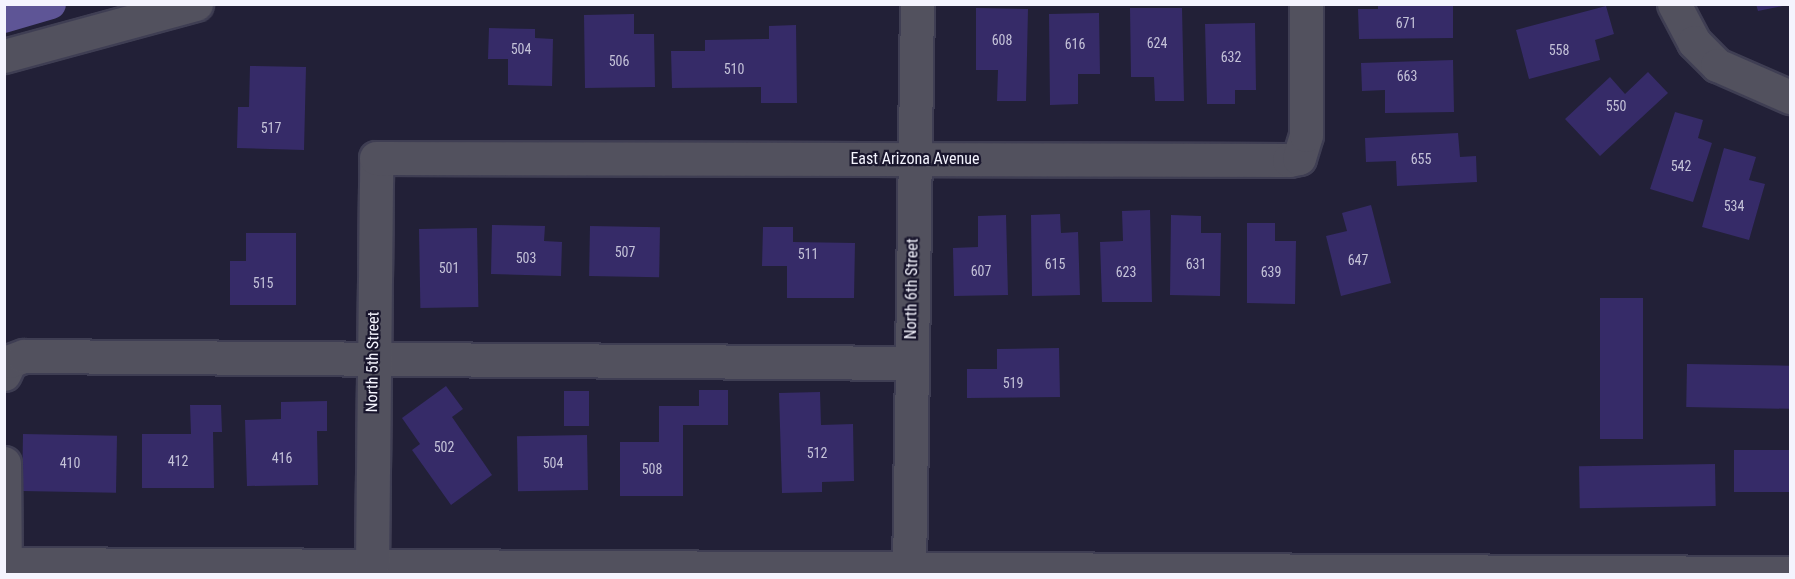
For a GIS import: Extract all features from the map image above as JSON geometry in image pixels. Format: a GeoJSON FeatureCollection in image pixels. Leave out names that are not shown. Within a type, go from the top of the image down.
{"type":"FeatureCollection","features":[{"type":"Feature","properties":{"kind":"street"},"geometry":{"type":"LineString","coordinates":[[4,56],[196,4]]}},
{"type":"Feature","properties":{"kind":"street","name":"North 6th Street"},"geometry":{"type":"LineString","coordinates":[[909,572],[913,159],[917,4]]}},
{"type":"Feature","properties":{"kind":"street","name":"East Arizona Avenue"},"geometry":{"type":"LineString","coordinates":[[376,158],[1299,158],[1306,135],[1306,4]]}},
{"type":"Feature","properties":{"kind":"street"},"geometry":{"type":"LineString","coordinates":[[1674,4],[1694,42],[1717,65],[1791,97]]}},
{"type":"Feature","properties":{"kind":"street","name":"North 5th Street"},"geometry":{"type":"LineString","coordinates":[[372,567],[376,158]]}},
{"type":"Feature","properties":{"kind":"street"},"geometry":{"type":"LineString","coordinates":[[4,374],[10,361],[24,356],[911,363]]}},
{"type":"Feature","properties":{"kind":"street"},"geometry":{"type":"LineString","coordinates":[[4,463],[5,574]]}},
{"type":"Feature","properties":{"kind":"street"},"geometry":{"type":"LineString","coordinates":[[5,564],[678,572],[1791,573]]}},
{"type":"Feature","properties":{"kind":"building"},"geometry":{"type":"Polygon","coordinates":[[[1378,4],[1453,4],[1453,38],[1359,39],[1358,9],[1378,9],[1378,4]]]}},
{"type":"Feature","properties":{"kind":"building"},"geometry":{"type":"Polygon","coordinates":[[[1756,4],[1783,4],[1783,6],[1758,11],[1756,4]]]}},
{"type":"Feature","properties":{"kind":"building"},"geometry":{"type":"Polygon","coordinates":[[[1606,6],[1614,34],[1595,40],[1600,60],[1529,79],[1516,30],[1606,6]]]}},
{"type":"Feature","properties":{"kind":"building"},"geometry":{"type":"Polygon","coordinates":[[[976,8],[1028,9],[1026,101],[997,101],[998,70],[976,70],[976,8]]]}},
{"type":"Feature","properties":{"kind":"building"},"geometry":{"type":"Polygon","coordinates":[[[1130,8],[1182,8],[1184,101],[1155,101],[1154,77],[1131,77],[1130,8]]]}},
{"type":"Feature","properties":{"kind":"building"},"geometry":{"type":"Polygon","coordinates":[[[1099,13],[1100,74],[1078,74],[1078,104],[1050,105],[1049,14],[1099,13]]]}},
{"type":"Feature","properties":{"kind":"building"},"geometry":{"type":"Polygon","coordinates":[[[634,14],[634,34],[654,34],[655,87],[585,88],[584,15],[634,14]]]}},
{"type":"Feature","properties":{"kind":"building"},"geometry":{"type":"Polygon","coordinates":[[[1255,23],[1256,90],[1235,90],[1235,104],[1207,104],[1205,24],[1255,23]]]}},
{"type":"Feature","properties":{"kind":"building"},"geometry":{"type":"Polygon","coordinates":[[[796,25],[797,103],[761,103],[761,87],[672,88],[671,51],[705,51],[705,40],[769,39],[769,26],[796,25]]]}},
{"type":"Feature","properties":{"kind":"building"},"geometry":{"type":"Polygon","coordinates":[[[489,28],[535,29],[535,38],[553,39],[552,86],[508,85],[508,59],[488,59],[489,28]]]}},
{"type":"Feature","properties":{"kind":"building"},"geometry":{"type":"Polygon","coordinates":[[[1453,60],[1454,112],[1385,113],[1385,90],[1362,91],[1361,63],[1453,60]]]}},
{"type":"Feature","properties":{"kind":"building"},"geometry":{"type":"Polygon","coordinates":[[[250,66],[306,67],[304,150],[237,148],[238,107],[249,107],[250,66]]]}},
{"type":"Feature","properties":{"kind":"building"},"geometry":{"type":"Polygon","coordinates":[[[1648,72],[1668,93],[1600,156],[1565,119],[1610,77],[1625,94],[1648,72]]]}},
{"type":"Feature","properties":{"kind":"building"},"geometry":{"type":"Polygon","coordinates":[[[1675,112],[1703,120],[1698,138],[1712,143],[1693,202],[1650,189],[1675,112]]]}},
{"type":"Feature","properties":{"kind":"building"},"geometry":{"type":"Polygon","coordinates":[[[1458,133],[1460,157],[1476,156],[1477,182],[1397,186],[1396,161],[1366,162],[1365,138],[1458,133]]]}},
{"type":"Feature","properties":{"kind":"building"},"geometry":{"type":"Polygon","coordinates":[[[1724,148],[1756,157],[1749,180],[1765,184],[1749,240],[1702,227],[1724,148]]]}},
{"type":"Feature","properties":{"kind":"building"},"geometry":{"type":"Polygon","coordinates":[[[1371,205],[1391,283],[1341,296],[1326,236],[1347,231],[1342,213],[1371,205]]]}},
{"type":"Feature","properties":{"kind":"building"},"geometry":{"type":"Polygon","coordinates":[[[1150,210],[1152,302],[1102,302],[1100,242],[1123,241],[1122,211],[1150,210]]]}},
{"type":"Feature","properties":{"kind":"building"},"geometry":{"type":"Polygon","coordinates":[[[1060,214],[1061,233],[1078,232],[1080,295],[1032,296],[1031,215],[1060,214]]]}},
{"type":"Feature","properties":{"kind":"building"},"geometry":{"type":"Polygon","coordinates":[[[1006,215],[1008,295],[954,296],[953,248],[978,247],[978,216],[1006,215]]]}},
{"type":"Feature","properties":{"kind":"building"},"geometry":{"type":"Polygon","coordinates":[[[1171,215],[1201,216],[1201,233],[1221,233],[1220,296],[1170,295],[1171,215]]]}},
{"type":"Feature","properties":{"kind":"building"},"geometry":{"type":"Polygon","coordinates":[[[1247,223],[1275,223],[1275,241],[1296,241],[1295,304],[1247,303],[1247,223]]]}},
{"type":"Feature","properties":{"kind":"building"},"geometry":{"type":"Polygon","coordinates":[[[492,225],[545,226],[544,241],[562,242],[561,276],[491,274],[492,225]]]}},
{"type":"Feature","properties":{"kind":"building"},"geometry":{"type":"Polygon","coordinates":[[[590,226],[660,227],[659,277],[589,276],[590,226]]]}},
{"type":"Feature","properties":{"kind":"building"},"geometry":{"type":"Polygon","coordinates":[[[763,227],[793,227],[793,242],[855,243],[854,298],[787,298],[787,266],[762,266],[763,227]]]}},
{"type":"Feature","properties":{"kind":"building"},"geometry":{"type":"Polygon","coordinates":[[[477,228],[478,307],[420,308],[419,229],[477,228]]]}},
{"type":"Feature","properties":{"kind":"building"},"geometry":{"type":"Polygon","coordinates":[[[246,233],[296,233],[296,305],[230,305],[230,261],[246,261],[246,233]]]}},
{"type":"Feature","properties":{"kind":"building"},"geometry":{"type":"Polygon","coordinates":[[[1600,298],[1643,298],[1643,439],[1600,439],[1600,298]]]}},
{"type":"Feature","properties":{"kind":"building"},"geometry":{"type":"Polygon","coordinates":[[[1059,348],[1060,397],[967,398],[967,369],[997,369],[997,349],[1059,348]]]}},
{"type":"Feature","properties":{"kind":"building"},"geometry":{"type":"Polygon","coordinates":[[[1687,364],[1790,366],[1789,409],[1686,407],[1687,364]]]}},
{"type":"Feature","properties":{"kind":"building"},"geometry":{"type":"Polygon","coordinates":[[[446,386],[463,409],[452,417],[492,475],[451,505],[412,450],[420,444],[402,418],[446,386]]]}},
{"type":"Feature","properties":{"kind":"building"},"geometry":{"type":"Polygon","coordinates":[[[699,390],[728,390],[728,425],[683,425],[683,496],[620,496],[620,442],[659,442],[659,406],[699,406],[699,390]]]}},
{"type":"Feature","properties":{"kind":"building"},"geometry":{"type":"Polygon","coordinates":[[[564,391],[589,391],[589,426],[564,426],[564,391]]]}},
{"type":"Feature","properties":{"kind":"building"},"geometry":{"type":"Polygon","coordinates":[[[820,392],[821,425],[853,424],[854,481],[822,482],[822,492],[782,493],[779,393],[820,392]]]}},
{"type":"Feature","properties":{"kind":"building"},"geometry":{"type":"Polygon","coordinates":[[[327,401],[327,431],[317,431],[318,485],[247,486],[245,420],[281,419],[281,402],[327,401]]]}},
{"type":"Feature","properties":{"kind":"building"},"geometry":{"type":"Polygon","coordinates":[[[190,405],[221,405],[222,432],[213,432],[214,488],[142,488],[142,434],[191,434],[190,405]]]}},
{"type":"Feature","properties":{"kind":"building"},"geometry":{"type":"Polygon","coordinates":[[[23,434],[117,436],[116,493],[22,491],[23,434]]]}},
{"type":"Feature","properties":{"kind":"building"},"geometry":{"type":"Polygon","coordinates":[[[587,435],[588,490],[518,491],[517,436],[587,435]]]}},
{"type":"Feature","properties":{"kind":"building"},"geometry":{"type":"Polygon","coordinates":[[[1734,450],[1790,450],[1790,492],[1734,492],[1734,450]]]}},
{"type":"Feature","properties":{"kind":"building"},"geometry":{"type":"Polygon","coordinates":[[[1715,464],[1716,506],[1580,508],[1579,466],[1715,464]]]}},
{"type":"Feature","properties":{"kind":"waterway"},"geometry":{"type":"LineString","coordinates":[[4,18],[51,4]]}}]}
